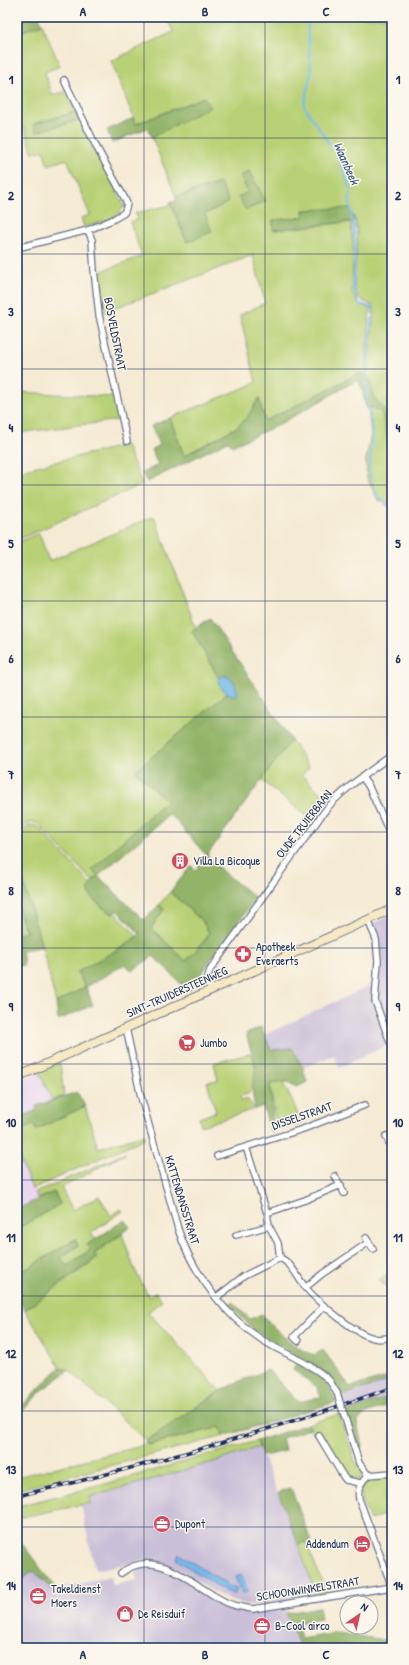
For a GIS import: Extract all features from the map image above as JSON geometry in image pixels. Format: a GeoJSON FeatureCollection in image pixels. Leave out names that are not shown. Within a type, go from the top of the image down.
{"type":"FeatureCollection","features":[{"type":"Feature","properties":{"kind":"main road","name":"SINT-TRUIDERSTEENWEG"},"geometry":{"type":"LineString","coordinates":[[17,1077],[392,909]]}},
{"type":"Feature","properties":{"kind":"street"},"geometry":{"type":"LineString","coordinates":[[17,248],[88,230],[112,220],[124,213],[127,204],[64,80]]}},
{"type":"Feature","properties":{"kind":"street","name":"BOSVELDSTRAAT"},"geometry":{"type":"LineString","coordinates":[[88,230],[92,240],[99,315],[127,442]]}},
{"type":"Feature","properties":{"kind":"street","name":"OUDE TRUIERBAAN"},"geometry":{"type":"LineString","coordinates":[[210,990],[208,978],[210,970],[256,904],[330,804],[392,755]]}},
{"type":"Feature","properties":{"kind":"street"},"geometry":{"type":"LineString","coordinates":[[362,778],[369,787],[391,836]]}},
{"type":"Feature","properties":{"kind":"street"},"geometry":{"type":"LineString","coordinates":[[368,920],[376,940],[378,961],[375,1001],[390,1042]]}},
{"type":"Feature","properties":{"kind":"street","name":"KATTENDANSSTRAAT"},"geometry":{"type":"LineString","coordinates":[[126,1028],[141,1097],[184,1248],[199,1274],[239,1323],[268,1344],[321,1374],[329,1381],[337,1393],[359,1463],[368,1475]]}},
{"type":"Feature","properties":{"kind":"street","name":"DISSELSTRAAT"},"geometry":{"type":"LineString","coordinates":[[216,1156],[303,1129],[365,1105]]}},
{"type":"Feature","properties":{"kind":"street"},"geometry":{"type":"LineString","coordinates":[[386,1136],[392,1150]]}},
{"type":"Feature","properties":{"kind":"street"},"geometry":{"type":"LineString","coordinates":[[246,1147],[267,1214],[269,1226],[278,1243],[280,1258]]}},
{"type":"Feature","properties":{"kind":"street"},"geometry":{"type":"LineString","coordinates":[[335,1176],[344,1193]]}},
{"type":"Feature","properties":{"kind":"street"},"geometry":{"type":"LineString","coordinates":[[267,1214],[341,1185]]}},
{"type":"Feature","properties":{"kind":"street"},"geometry":{"type":"LineString","coordinates":[[236,1235],[269,1226]]}},
{"type":"Feature","properties":{"kind":"street"},"geometry":{"type":"LineString","coordinates":[[305,1288],[367,1240],[373,1249]]}},
{"type":"Feature","properties":{"kind":"street"},"geometry":{"type":"LineString","coordinates":[[217,1297],[244,1276],[280,1258],[287,1261],[305,1288],[324,1306],[364,1335],[378,1339],[392,1337]]}},
{"type":"Feature","properties":{"kind":"street"},"geometry":{"type":"LineString","coordinates":[[298,1341],[294,1336],[324,1306]]}},
{"type":"Feature","properties":{"kind":"street"},"geometry":{"type":"LineString","coordinates":[[320,1436],[346,1480],[360,1483]]}},
{"type":"Feature","properties":{"kind":"street"},"geometry":{"type":"LineString","coordinates":[[392,1473],[368,1475],[360,1483],[358,1493],[392,1587]]}},
{"type":"Feature","properties":{"kind":"street","name":"SCHOONWINKELSTRAAT"},"geometry":{"type":"LineString","coordinates":[[121,1573],[130,1566],[148,1564],[165,1566],[219,1599],[234,1606],[253,1609],[392,1587]]}},
{"type":"Feature","properties":{"kind":"shaded area"},"geometry":{"type":"Polygon","coordinates":[[[392,915],[392,1043],[339,1068],[334,1055],[303,1068],[292,1048],[271,1050],[264,1035],[373,984],[374,943],[372,934],[366,926],[392,915]]]}},
{"type":"Feature","properties":{"kind":"shaded area"},"geometry":{"type":"Polygon","coordinates":[[[39,1072],[52,1100],[36,1106],[37,1110],[17,1118],[17,1082],[39,1072]]]}},
{"type":"Feature","properties":{"kind":"shaded area"},"geometry":{"type":"Polygon","coordinates":[[[17,1153],[38,1199],[17,1209],[17,1153]]]}},
{"type":"Feature","properties":{"kind":"shaded area"},"geometry":{"type":"Polygon","coordinates":[[[392,1380],[392,1396],[346,1412],[340,1396],[392,1380]]]}},
{"type":"Feature","properties":{"kind":"shaded area"},"geometry":{"type":"Polygon","coordinates":[[[259,1447],[298,1544],[314,1589],[317,1594],[322,1595],[269,1604],[247,1605],[232,1601],[219,1595],[179,1570],[158,1562],[140,1561],[95,1570],[81,1505],[91,1503],[90,1497],[220,1460],[259,1447]]]}},
{"type":"Feature","properties":{"kind":"shaded area"},"geometry":{"type":"Polygon","coordinates":[[[152,1568],[176,1575],[215,1601],[240,1611],[270,1611],[285,1609],[300,1648],[17,1648],[17,1581],[34,1571],[52,1590],[110,1577],[113,1585],[137,1580],[135,1573],[136,1569],[152,1568]]]}},
{"type":"Feature","properties":{"kind":"green space"},"geometry":{"type":"Polygon","coordinates":[[[17,17],[39,17],[42,24],[17,33],[17,17]]]}},
{"type":"Feature","properties":{"kind":"green space"},"geometry":{"type":"Polygon","coordinates":[[[167,17],[392,17],[392,435],[389,418],[383,407],[374,398],[371,382],[367,376],[374,311],[373,306],[360,299],[355,290],[354,280],[357,232],[355,221],[351,212],[303,210],[304,217],[273,221],[274,230],[351,222],[353,247],[352,292],[358,304],[370,308],[365,375],[360,373],[265,421],[259,398],[247,418],[237,427],[184,456],[170,418],[256,383],[240,315],[265,303],[253,255],[102,313],[97,273],[142,256],[130,222],[138,219],[135,213],[171,205],[187,242],[205,214],[219,183],[176,197],[152,137],[209,107],[204,97],[136,124],[111,61],[173,32],[167,17]]]}},
{"type":"Feature","properties":{"kind":"green space"},"geometry":{"type":"Polygon","coordinates":[[[42,24],[60,66],[45,72],[52,95],[65,92],[75,112],[34,124],[36,132],[79,120],[124,205],[122,210],[113,217],[84,227],[81,218],[90,215],[67,159],[48,165],[43,150],[33,153],[24,127],[17,128],[17,33],[42,24]]]}},
{"type":"Feature","properties":{"kind":"green space"},"geometry":{"type":"Polygon","coordinates":[[[204,97],[210,107],[152,137],[147,128],[112,143],[107,130],[133,118],[136,124],[204,97]]]}},
{"type":"Feature","properties":{"kind":"green space"},"geometry":{"type":"Polygon","coordinates":[[[75,112],[79,120],[36,132],[33,124],[75,112]]]}},
{"type":"Feature","properties":{"kind":"green space"},"geometry":{"type":"Polygon","coordinates":[[[249,171],[266,201],[246,210],[238,197],[248,192],[240,176],[249,171]]]}},
{"type":"Feature","properties":{"kind":"green space"},"geometry":{"type":"Polygon","coordinates":[[[220,183],[229,202],[205,214],[212,232],[187,242],[170,202],[177,200],[176,197],[220,183]]]}},
{"type":"Feature","properties":{"kind":"green space"},"geometry":{"type":"Polygon","coordinates":[[[351,208],[355,221],[273,230],[273,220],[304,217],[303,210],[351,208]]]}},
{"type":"Feature","properties":{"kind":"green space"},"geometry":{"type":"Polygon","coordinates":[[[360,373],[369,380],[374,397],[389,418],[393,438],[392,474],[390,448],[382,413],[374,407],[368,409],[362,387],[357,380],[278,425],[232,446],[228,441],[147,482],[142,473],[158,465],[151,450],[160,445],[151,426],[170,418],[184,456],[237,427],[247,418],[259,398],[265,421],[360,373]]]}},
{"type":"Feature","properties":{"kind":"green space"},"geometry":{"type":"Polygon","coordinates":[[[17,392],[114,397],[119,420],[17,433],[17,392]]]}},
{"type":"Feature","properties":{"kind":"green space"},"geometry":{"type":"Polygon","coordinates":[[[374,407],[382,413],[390,448],[392,506],[378,500],[367,478],[366,460],[371,434],[368,409],[374,407]]]}},
{"type":"Feature","properties":{"kind":"green space"},"geometry":{"type":"Polygon","coordinates":[[[126,445],[142,484],[141,485],[17,540],[17,471],[126,445]]]}},
{"type":"Feature","properties":{"kind":"green space"},"geometry":{"type":"Polygon","coordinates":[[[154,516],[196,628],[192,631],[228,693],[136,771],[166,800],[92,870],[98,876],[92,881],[37,823],[32,822],[17,829],[17,543],[39,533],[49,561],[154,516]]]}},
{"type":"Feature","properties":{"kind":"green space"},"geometry":{"type":"Polygon","coordinates":[[[210,618],[291,740],[207,855],[223,872],[256,898],[207,965],[196,985],[188,991],[153,956],[132,971],[125,964],[86,987],[93,1005],[58,1020],[56,1003],[85,987],[77,972],[126,945],[140,934],[118,911],[112,914],[93,898],[89,892],[90,886],[98,876],[92,870],[166,800],[135,771],[227,693],[192,631],[210,618]],[[170,814],[98,876],[144,920],[159,905],[164,909],[151,928],[186,961],[206,939],[209,933],[203,922],[170,892],[191,866],[196,870],[206,855],[170,814]]]}},
{"type":"Feature","properties":{"kind":"green space"},"geometry":{"type":"Polygon","coordinates":[[[291,740],[309,767],[302,775],[328,800],[312,820],[261,780],[291,740]]]}},
{"type":"Feature","properties":{"kind":"green space"},"geometry":{"type":"Polygon","coordinates":[[[34,825],[38,827],[90,883],[90,896],[99,905],[112,914],[116,913],[137,936],[126,945],[77,972],[86,987],[56,1003],[42,947],[17,860],[17,833],[29,826],[34,825]]]}},
{"type":"Feature","properties":{"kind":"green space"},"geometry":{"type":"Polygon","coordinates":[[[17,860],[42,947],[22,950],[24,965],[17,966],[17,935],[26,932],[17,905],[17,860]]]}},
{"type":"Feature","properties":{"kind":"green space"},"geometry":{"type":"Polygon","coordinates":[[[170,892],[203,922],[209,933],[206,939],[186,961],[151,928],[164,909],[159,905],[170,892]]]}},
{"type":"Feature","properties":{"kind":"green space"},"geometry":{"type":"Polygon","coordinates":[[[17,905],[26,933],[17,935],[17,905]]]}},
{"type":"Feature","properties":{"kind":"green space"},"geometry":{"type":"Polygon","coordinates":[[[261,1027],[271,1050],[292,1048],[303,1068],[307,1082],[297,1087],[286,1082],[270,1084],[274,1132],[271,1133],[263,1106],[255,1109],[252,1088],[256,1067],[246,1034],[261,1027]]]}},
{"type":"Feature","properties":{"kind":"green space"},"geometry":{"type":"Polygon","coordinates":[[[252,1053],[255,1064],[255,1079],[248,1094],[240,1096],[241,1100],[247,1099],[255,1109],[201,1126],[199,1118],[216,1112],[207,1082],[218,1080],[214,1063],[252,1053]]]}},
{"type":"Feature","properties":{"kind":"green space"},"geometry":{"type":"Polygon","coordinates":[[[60,1063],[64,1096],[52,1100],[39,1072],[60,1063]]]}},
{"type":"Feature","properties":{"kind":"green space"},"geometry":{"type":"Polygon","coordinates":[[[282,1082],[293,1102],[301,1123],[280,1130],[275,1116],[270,1084],[282,1082]]]}},
{"type":"Feature","properties":{"kind":"green space"},"geometry":{"type":"Polygon","coordinates":[[[77,1092],[85,1106],[36,1130],[33,1125],[17,1132],[17,1118],[37,1110],[36,1106],[77,1092]]]}},
{"type":"Feature","properties":{"kind":"green space"},"geometry":{"type":"Polygon","coordinates":[[[85,1106],[98,1148],[145,1134],[145,1138],[32,1189],[17,1153],[17,1132],[34,1125],[36,1130],[85,1106]]]}},
{"type":"Feature","properties":{"kind":"green space"},"geometry":{"type":"Polygon","coordinates":[[[126,1153],[61,1188],[73,1210],[99,1196],[111,1216],[121,1209],[123,1211],[91,1233],[95,1239],[88,1244],[91,1249],[67,1266],[60,1258],[78,1246],[75,1239],[17,1275],[17,1229],[60,1204],[54,1192],[38,1199],[35,1193],[126,1153]]]}},
{"type":"Feature","properties":{"kind":"green space"},"geometry":{"type":"Polygon","coordinates":[[[54,1192],[60,1204],[17,1229],[17,1209],[54,1192]]]}},
{"type":"Feature","properties":{"kind":"green space"},"geometry":{"type":"Polygon","coordinates":[[[124,1220],[130,1227],[94,1254],[97,1257],[25,1310],[17,1296],[17,1275],[75,1239],[78,1245],[61,1258],[67,1266],[91,1249],[87,1245],[124,1220]]]}},
{"type":"Feature","properties":{"kind":"green space"},"geometry":{"type":"Polygon","coordinates":[[[122,1234],[134,1268],[149,1297],[156,1292],[162,1301],[148,1312],[220,1391],[146,1441],[69,1370],[60,1367],[25,1310],[97,1258],[94,1254],[122,1234]]]}},
{"type":"Feature","properties":{"kind":"green space"},"geometry":{"type":"Polygon","coordinates":[[[392,1270],[392,1289],[380,1282],[380,1279],[392,1270]]]}},
{"type":"Feature","properties":{"kind":"green space"},"geometry":{"type":"Polygon","coordinates":[[[232,1302],[250,1319],[262,1314],[292,1344],[307,1352],[314,1355],[323,1350],[350,1387],[392,1376],[392,1380],[340,1396],[331,1377],[253,1329],[229,1305],[232,1302]]]}},
{"type":"Feature","properties":{"kind":"green space"},"geometry":{"type":"Polygon","coordinates":[[[296,1364],[320,1378],[329,1388],[336,1402],[224,1436],[220,1427],[147,1445],[146,1441],[220,1391],[268,1370],[298,1402],[321,1397],[317,1387],[293,1370],[296,1364]]]}},
{"type":"Feature","properties":{"kind":"green space"},"geometry":{"type":"Polygon","coordinates":[[[60,1367],[69,1370],[40,1392],[17,1417],[17,1411],[60,1367]]]}},
{"type":"Feature","properties":{"kind":"green space"},"geometry":{"type":"Polygon","coordinates":[[[392,1396],[392,1404],[366,1413],[357,1422],[362,1447],[360,1450],[346,1412],[392,1396]]]}},
{"type":"Feature","properties":{"kind":"green space"},"geometry":{"type":"Polygon","coordinates":[[[339,1414],[355,1461],[364,1473],[359,1480],[346,1477],[321,1433],[314,1434],[308,1424],[339,1414]]]}},
{"type":"Feature","properties":{"kind":"green space"},"geometry":{"type":"Polygon","coordinates":[[[308,1424],[311,1428],[282,1438],[285,1451],[263,1456],[257,1441],[308,1424]]]}},
{"type":"Feature","properties":{"kind":"green space"},"geometry":{"type":"Polygon","coordinates":[[[220,1427],[224,1436],[17,1490],[17,1477],[141,1446],[146,1441],[148,1445],[220,1427]]]}},
{"type":"Feature","properties":{"kind":"green space"},"geometry":{"type":"Polygon","coordinates":[[[257,1441],[259,1447],[220,1460],[90,1497],[91,1503],[17,1518],[17,1506],[94,1487],[257,1441]]]}},
{"type":"Feature","properties":{"kind":"green space"},"geometry":{"type":"Polygon","coordinates":[[[390,1476],[392,1486],[392,1512],[370,1520],[361,1494],[364,1484],[370,1480],[390,1476]]]}},
{"type":"Feature","properties":{"kind":"green space"},"geometry":{"type":"Polygon","coordinates":[[[291,1488],[311,1541],[298,1544],[278,1492],[291,1488]]]}},
{"type":"Feature","properties":{"kind":"green space"},"geometry":{"type":"Polygon","coordinates":[[[17,1537],[56,1589],[52,1590],[34,1571],[17,1581],[17,1537]]]}},
{"type":"Feature","properties":{"kind":"green space"},"geometry":{"type":"Polygon","coordinates":[[[306,1542],[327,1594],[319,1594],[314,1589],[298,1544],[306,1542]]]}},
{"type":"Feature","properties":{"kind":"green space"},"geometry":{"type":"Polygon","coordinates":[[[319,1607],[321,1619],[297,1623],[301,1639],[337,1633],[339,1633],[339,1635],[350,1635],[391,1641],[389,1648],[357,1648],[347,1645],[300,1648],[286,1613],[319,1607]]]}},
{"type":"Feature","properties":{"kind":"water"},"geometry":{"type":"Polygon","coordinates":[[[224,675],[233,680],[237,690],[237,695],[228,693],[218,683],[219,678],[224,675]]]}},
{"type":"Feature","properties":{"kind":"water"},"geometry":{"type":"Polygon","coordinates":[[[179,1554],[229,1586],[237,1588],[235,1594],[225,1591],[176,1559],[179,1554]]]}},
{"type":"Feature","properties":{"kind":"water"},"geometry":{"type":"Polygon","coordinates":[[[241,1575],[248,1591],[242,1594],[235,1577],[241,1575]]]}},
{"type":"Feature","properties":{"kind":"waterway","name":"Waanbeek"},"geometry":{"type":"LineString","coordinates":[[307,17],[311,73],[304,106],[337,155],[351,191],[349,198],[354,228],[355,255],[353,287],[359,304],[371,307],[372,313]]}},
{"type":"Feature","properties":{"kind":"waterway","name":"Waanbeek"},"geometry":{"type":"LineString","coordinates":[[372,318],[365,383],[373,438],[369,471],[375,490],[379,497],[388,506],[392,506]]}},
{"type":"Feature","properties":{"kind":"railway"},"geometry":{"type":"LineString","coordinates":[[17,1496],[112,1473],[206,1447],[299,1419],[392,1388]]}},
{"type":"Feature","properties":{"kind":"place","name":"Villa La Bicoque"},"geometry":{"type":"Point","coordinates":[180,861]}},
{"type":"Feature","properties":{"kind":"place","name":"Apotheek Everaerts"},"geometry":{"type":"Point","coordinates":[243,954]}},
{"type":"Feature","properties":{"kind":"place","name":"Jumbo"},"geometry":{"type":"Point","coordinates":[187,1043]}},
{"type":"Feature","properties":{"kind":"place","name":"Dupont"},"geometry":{"type":"Point","coordinates":[162,1524]}},
{"type":"Feature","properties":{"kind":"place","name":"Addendum"},"geometry":{"type":"Point","coordinates":[362,1544]}},
{"type":"Feature","properties":{"kind":"place","name":"Takeldienst Moers"},"geometry":{"type":"Point","coordinates":[38,1596]}},
{"type":"Feature","properties":{"kind":"place","name":"De Reisduif"},"geometry":{"type":"Point","coordinates":[125,1614]}},
{"type":"Feature","properties":{"kind":"place","name":"B-Cool airco"},"geometry":{"type":"Point","coordinates":[262,1626]}}]}
